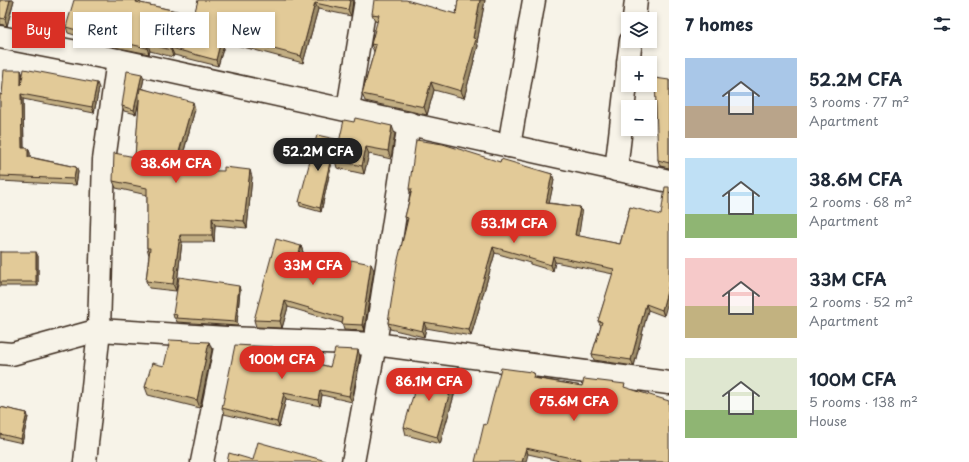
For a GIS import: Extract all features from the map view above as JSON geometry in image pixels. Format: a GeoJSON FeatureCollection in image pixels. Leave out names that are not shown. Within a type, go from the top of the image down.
{"type":"FeatureCollection","features":[{"type":"Feature","properties":{"kind":"street"},"geometry":{"type":"LineString","coordinates":[[348,109],[366,0]]}},
{"type":"Feature","properties":{"kind":"street"},"geometry":{"type":"LineString","coordinates":[[509,146],[534,0]]}},
{"type":"Feature","properties":{"kind":"street"},"geometry":{"type":"LineString","coordinates":[[635,12],[636,0]]}},
{"type":"Feature","properties":{"kind":"street"},"geometry":{"type":"LineString","coordinates":[[0,37],[118,60],[348,109],[669,181]]}},
{"type":"Feature","properties":{"kind":"street"},"geometry":{"type":"LineString","coordinates":[[85,462],[99,330],[104,160],[118,60]]}},
{"type":"Feature","properties":{"kind":"street"},"geometry":{"type":"LineString","coordinates":[[616,170],[625,92]]}},
{"type":"Feature","properties":{"kind":"street"},"geometry":{"type":"LineString","coordinates":[[353,462],[375,344],[409,123]]}},
{"type":"Feature","properties":{"kind":"street"},"geometry":{"type":"LineString","coordinates":[[0,353],[12,354],[99,330],[227,338],[375,344],[669,383]]}},
{"type":"Feature","properties":{"kind":"street"},"geometry":{"type":"LineString","coordinates":[[202,462],[227,338]]}},
{"type":"Feature","properties":{"kind":"building"},"geometry":{"type":"Polygon","coordinates":[[[0,0],[10,0],[5,19],[0,18],[0,0]]]}},
{"type":"Feature","properties":{"kind":"building"},"geometry":{"type":"Polygon","coordinates":[[[74,0],[137,0],[136,2],[181,12],[140,12],[140,46],[132,45],[132,12],[73,12],[73,29],[66,27],[74,0]]]}},
{"type":"Feature","properties":{"kind":"building"},"geometry":{"type":"Polygon","coordinates":[[[198,0],[350,0],[348,10],[315,3],[301,56],[269,48],[275,48],[275,12],[217,12],[217,48],[219,48],[216,60],[171,48],[209,48],[209,12],[195,12],[198,0]]]}},
{"type":"Feature","properties":{"kind":"building"},"geometry":{"type":"Polygon","coordinates":[[[374,0],[406,0],[456,14],[458,0],[480,0],[473,38],[476,39],[461,91],[431,82],[424,107],[362,94],[376,45],[371,44],[379,15],[372,14],[374,0]]]}},
{"type":"Feature","properties":{"kind":"building"},"geometry":{"type":"Polygon","coordinates":[[[24,69],[97,83],[92,107],[21,94],[22,148],[28,148],[28,157],[76,167],[74,179],[0,176],[0,94],[2,95],[4,70],[21,70],[21,85],[24,69]]]}},
{"type":"Feature","properties":{"kind":"building"},"geometry":{"type":"Polygon","coordinates":[[[127,71],[142,74],[134,110],[122,106],[127,71]]]}},
{"type":"Feature","properties":{"kind":"building"},"geometry":{"type":"Polygon","coordinates":[[[657,78],[669,80],[669,163],[658,160],[656,100],[657,78]]]}},
{"type":"Feature","properties":{"kind":"building"},"geometry":{"type":"Polygon","coordinates":[[[140,88],[193,102],[174,170],[224,171],[224,167],[250,170],[244,221],[212,218],[212,235],[180,235],[173,284],[146,281],[150,248],[147,248],[147,188],[113,181],[114,153],[135,157],[140,88]]]}},
{"type":"Feature","properties":{"kind":"building"},"geometry":{"type":"Polygon","coordinates":[[[355,118],[392,126],[388,151],[366,147],[362,166],[335,160],[344,120],[354,122],[355,118]]]}},
{"type":"Feature","properties":{"kind":"building"},"geometry":{"type":"Polygon","coordinates":[[[317,135],[335,139],[320,208],[299,202],[317,135]]]}},
{"type":"Feature","properties":{"kind":"building"},"geometry":{"type":"Polygon","coordinates":[[[416,140],[443,144],[500,162],[501,159],[552,174],[546,203],[580,207],[575,235],[620,244],[630,207],[661,215],[665,187],[669,187],[669,284],[662,310],[646,304],[631,360],[592,354],[602,322],[598,321],[614,269],[553,256],[551,265],[493,247],[469,330],[424,322],[422,331],[388,323],[397,264],[408,218],[405,217],[412,189],[409,189],[416,140]]]}},
{"type":"Feature","properties":{"kind":"building"},"geometry":{"type":"Polygon","coordinates":[[[276,239],[301,246],[298,256],[349,270],[351,260],[371,264],[362,325],[342,324],[343,318],[285,301],[280,321],[254,320],[276,239]]]}},
{"type":"Feature","properties":{"kind":"building"},"geometry":{"type":"Polygon","coordinates":[[[0,252],[36,252],[36,282],[0,282],[0,252]]]}},
{"type":"Feature","properties":{"kind":"building"},"geometry":{"type":"Polygon","coordinates":[[[179,277],[239,286],[235,322],[176,318],[177,315],[173,314],[179,277]]]}},
{"type":"Feature","properties":{"kind":"building"},"geometry":{"type":"Polygon","coordinates":[[[170,340],[209,342],[197,400],[145,387],[152,363],[164,366],[170,340]]]}},
{"type":"Feature","properties":{"kind":"building"},"geometry":{"type":"Polygon","coordinates":[[[235,345],[273,347],[272,352],[330,367],[335,349],[358,350],[349,396],[320,390],[318,400],[284,393],[277,422],[222,408],[235,345]]]}},
{"type":"Feature","properties":{"kind":"building"},"geometry":{"type":"Polygon","coordinates":[[[421,368],[454,378],[437,437],[404,427],[421,368]]]}},
{"type":"Feature","properties":{"kind":"building"},"geometry":{"type":"Polygon","coordinates":[[[501,368],[531,372],[534,373],[533,378],[582,386],[584,379],[625,384],[624,387],[669,401],[669,462],[579,462],[580,460],[526,448],[522,462],[475,462],[484,424],[486,425],[501,368]]]}},
{"type":"Feature","properties":{"kind":"building"},"geometry":{"type":"Polygon","coordinates":[[[0,407],[27,413],[21,439],[0,434],[0,407]]]}},
{"type":"Feature","properties":{"kind":"building"},"geometry":{"type":"Polygon","coordinates":[[[258,442],[326,462],[227,462],[229,453],[253,460],[258,442]]]}}]}
